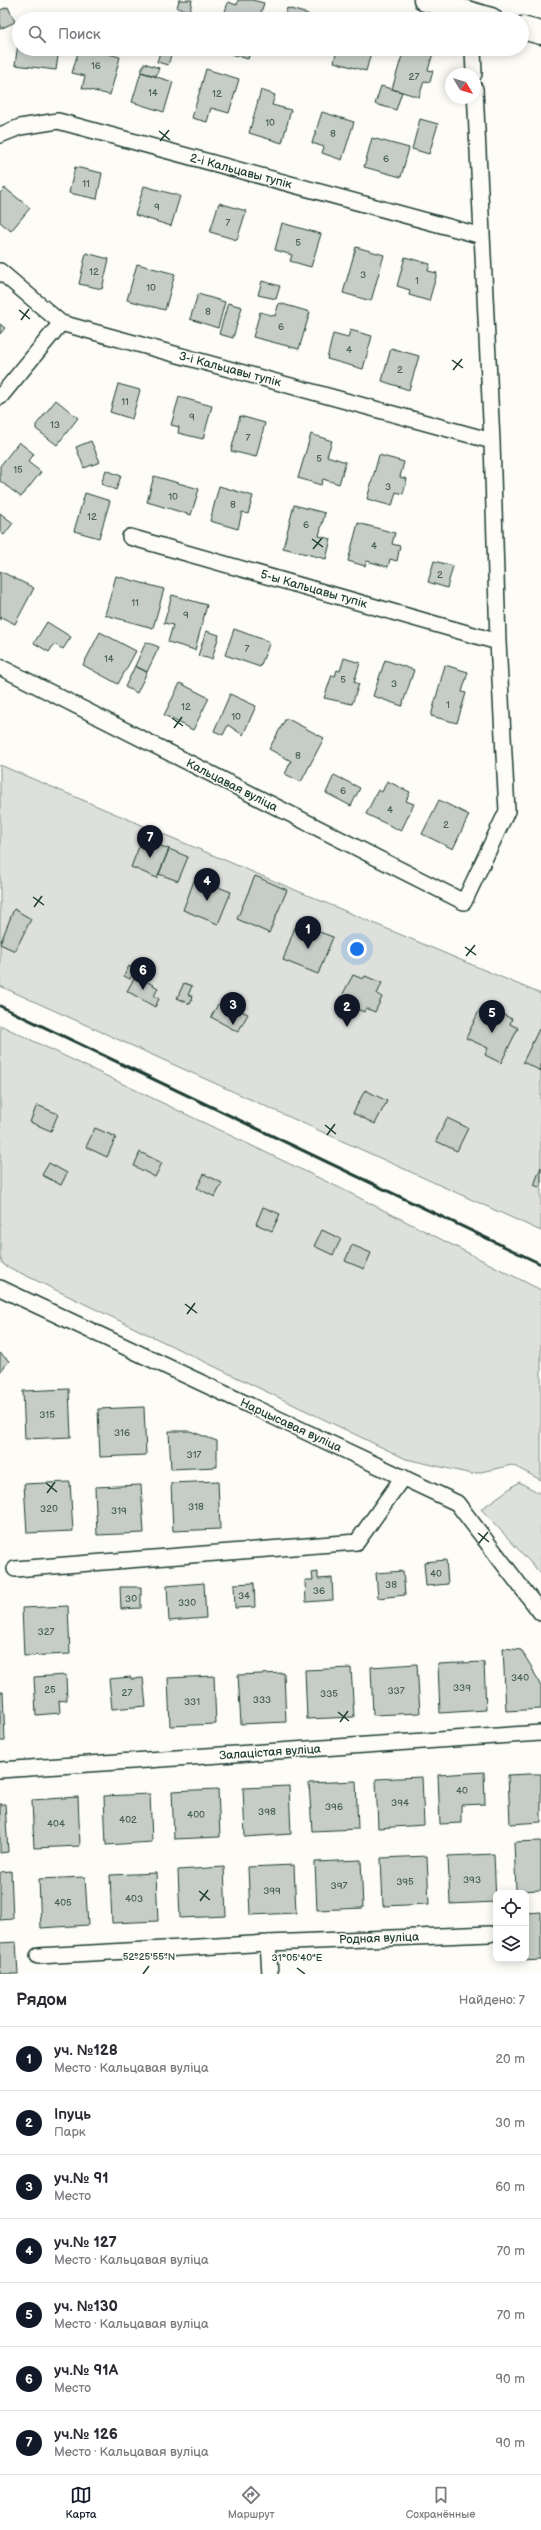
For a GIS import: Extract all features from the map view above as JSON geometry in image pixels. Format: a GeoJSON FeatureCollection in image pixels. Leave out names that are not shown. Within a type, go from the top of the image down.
{"type":"FeatureCollection","features":[{"type":"Feature","properties":{"kind":"street"},"geometry":{"type":"LineString","coordinates":[[425,0],[472,12]]}},
{"type":"Feature","properties":{"kind":"street"},"geometry":{"type":"LineString","coordinates":[[529,30],[541,33]]}},
{"type":"Feature","properties":{"kind":"street"},"geometry":{"type":"LineString","coordinates":[[473,56],[474,68]]}},
{"type":"Feature","properties":{"kind":"street"},"geometry":{"type":"LineString","coordinates":[[476,104],[492,442],[498,642]]}},
{"type":"Feature","properties":{"kind":"street","name":"2-і Кальцавы тупік"},"geometry":{"type":"LineString","coordinates":[[0,135],[20,127],[58,122],[482,236]]}},
{"type":"Feature","properties":{"kind":"street"},"geometry":{"type":"LineString","coordinates":[[0,271],[62,323],[0,397]]}},
{"type":"Feature","properties":{"kind":"street","name":"3-і Кальцавы тупік"},"geometry":{"type":"LineString","coordinates":[[62,323],[492,442]]}},
{"type":"Feature","properties":{"kind":"street","name":"5-ы Кальцавы тупік"},"geometry":{"type":"LineString","coordinates":[[130,537],[498,642]]}},
{"type":"Feature","properties":{"kind":"street","name":"Кальцавая вуліца"},"geometry":{"type":"LineString","coordinates":[[0,667],[464,902],[508,811],[498,642]]}},
{"type":"Feature","properties":{"kind":"street","name":"Нарцысавая вуліца"},"geometry":{"type":"LineString","coordinates":[[0,1288],[457,1503],[541,1613]]}},
{"type":"Feature","properties":{"kind":"street"},"geometry":{"type":"LineString","coordinates":[[15,1569],[357,1542],[403,1477]]}},
{"type":"Feature","properties":{"kind":"street","name":"Залацістая вуліца"},"geometry":{"type":"LineString","coordinates":[[0,1770],[541,1733]]}},
{"type":"Feature","properties":{"kind":"street","name":"Родная вуліца"},"geometry":{"type":"LineString","coordinates":[[38,1956],[268,1943],[490,1934]]}},
{"type":"Feature","properties":{"kind":"street"},"geometry":{"type":"LineString","coordinates":[[268,1943],[270,1974]]}},
{"type":"Feature","properties":{"kind":"shaded area"},"geometry":{"type":"Polygon","coordinates":[[[0,765],[541,994],[541,1231],[0,986],[0,765]]]}},
{"type":"Feature","properties":{"kind":"shaded area"},"geometry":{"type":"Polygon","coordinates":[[[0,1025],[342,1189],[541,1290],[541,1480],[512,1465],[472,1474],[406,1459],[4,1265],[0,1258],[0,1025]]]}},
{"type":"Feature","properties":{"kind":"shaded area"},"geometry":{"type":"Polygon","coordinates":[[[519,1482],[541,1494],[541,1574],[481,1509],[519,1482]]]}},
{"type":"Feature","properties":{"kind":"building"},"geometry":{"type":"Polygon","coordinates":[[[179,0],[192,0],[190,11],[177,8],[179,0]]]}},
{"type":"Feature","properties":{"kind":"building"},"geometry":{"type":"Polygon","coordinates":[[[238,0],[252,0],[264,3],[261,12],[225,12],[228,2],[237,5],[238,0]]]}},
{"type":"Feature","properties":{"kind":"building"},"geometry":{"type":"Polygon","coordinates":[[[8,7],[12,16],[12,23],[0,29],[0,10],[8,7]]]}},
{"type":"Feature","properties":{"kind":"building"},"geometry":{"type":"Polygon","coordinates":[[[287,8],[301,12],[286,12],[287,8]]]}},
{"type":"Feature","properties":{"kind":"building"},"geometry":{"type":"Polygon","coordinates":[[[16,56],[58,56],[56,70],[15,65],[16,56]]]}},
{"type":"Feature","properties":{"kind":"building"},"geometry":{"type":"Polygon","coordinates":[[[77,56],[120,57],[110,95],[82,88],[85,76],[72,73],[77,56]]]}},
{"type":"Feature","properties":{"kind":"building"},"geometry":{"type":"Polygon","coordinates":[[[159,56],[171,56],[168,65],[157,62],[159,56]]]}},
{"type":"Feature","properties":{"kind":"building"},"geometry":{"type":"Polygon","coordinates":[[[238,56],[249,56],[248,59],[238,56]]]}},
{"type":"Feature","properties":{"kind":"building"},"geometry":{"type":"Polygon","coordinates":[[[335,56],[370,56],[366,71],[334,62],[335,56]]]}},
{"type":"Feature","properties":{"kind":"building"},"geometry":{"type":"Polygon","coordinates":[[[402,56],[432,56],[428,70],[433,71],[430,82],[424,81],[419,97],[392,89],[402,56]]]}},
{"type":"Feature","properties":{"kind":"building"},"geometry":{"type":"Polygon","coordinates":[[[144,63],[159,68],[156,76],[141,72],[144,63]]]}},
{"type":"Feature","properties":{"kind":"building"},"geometry":{"type":"Polygon","coordinates":[[[206,69],[239,79],[229,113],[211,108],[207,122],[192,118],[206,69]]]}},
{"type":"Feature","properties":{"kind":"building"},"geometry":{"type":"Polygon","coordinates":[[[141,72],[173,82],[164,112],[132,102],[141,72]]]}},
{"type":"Feature","properties":{"kind":"building"},"geometry":{"type":"Polygon","coordinates":[[[381,86],[402,92],[396,110],[375,104],[381,86]]]}},
{"type":"Feature","properties":{"kind":"building"},"geometry":{"type":"Polygon","coordinates":[[[261,90],[275,95],[272,105],[291,110],[282,143],[249,133],[261,90]]]}},
{"type":"Feature","properties":{"kind":"building"},"geometry":{"type":"Polygon","coordinates":[[[322,112],[354,122],[342,160],[322,153],[324,147],[312,143],[322,112]]]}},
{"type":"Feature","properties":{"kind":"building"},"geometry":{"type":"Polygon","coordinates":[[[420,119],[438,124],[429,154],[412,149],[420,119]]]}},
{"type":"Feature","properties":{"kind":"building"},"geometry":{"type":"Polygon","coordinates":[[[372,138],[409,148],[401,177],[364,167],[372,138]]]}},
{"type":"Feature","properties":{"kind":"building"},"geometry":{"type":"Polygon","coordinates":[[[75,167],[102,173],[97,199],[69,193],[75,167]]]}},
{"type":"Feature","properties":{"kind":"building"},"geometry":{"type":"Polygon","coordinates":[[[144,186],[180,196],[171,226],[135,215],[144,186]]]}},
{"type":"Feature","properties":{"kind":"building"},"geometry":{"type":"Polygon","coordinates":[[[5,188],[30,208],[11,231],[0,222],[0,193],[5,188]]]}},
{"type":"Feature","properties":{"kind":"building"},"geometry":{"type":"Polygon","coordinates":[[[219,203],[246,211],[237,240],[210,232],[219,203]]]}},
{"type":"Feature","properties":{"kind":"building"},"geometry":{"type":"Polygon","coordinates":[[[282,223],[321,234],[311,267],[290,261],[292,255],[275,250],[282,223]]]}},
{"type":"Feature","properties":{"kind":"building"},"geometry":{"type":"Polygon","coordinates":[[[356,247],[384,255],[371,301],[343,293],[356,247]]]}},
{"type":"Feature","properties":{"kind":"building"},"geometry":{"type":"Polygon","coordinates":[[[86,253],[109,259],[102,289],[79,284],[86,253]]]}},
{"type":"Feature","properties":{"kind":"building"},"geometry":{"type":"Polygon","coordinates":[[[405,257],[430,264],[428,271],[437,273],[429,301],[409,295],[410,290],[397,286],[405,257]]]}},
{"type":"Feature","properties":{"kind":"building"},"geometry":{"type":"Polygon","coordinates":[[[137,264],[175,274],[165,310],[127,300],[137,264]]]}},
{"type":"Feature","properties":{"kind":"building"},"geometry":{"type":"Polygon","coordinates":[[[262,281],[280,286],[276,299],[258,295],[262,281]]]}},
{"type":"Feature","properties":{"kind":"building"},"geometry":{"type":"Polygon","coordinates":[[[198,294],[225,302],[218,328],[190,319],[198,294]]]}},
{"type":"Feature","properties":{"kind":"building"},"geometry":{"type":"Polygon","coordinates":[[[228,303],[242,307],[233,338],[219,334],[228,303]]]}},
{"type":"Feature","properties":{"kind":"building"},"geometry":{"type":"Polygon","coordinates":[[[279,303],[310,312],[299,349],[253,337],[260,312],[275,316],[279,303]]]}},
{"type":"Feature","properties":{"kind":"building"},"geometry":{"type":"Polygon","coordinates":[[[0,324],[5,328],[0,334],[0,324]]]}},
{"type":"Feature","properties":{"kind":"building"},"geometry":{"type":"Polygon","coordinates":[[[350,330],[372,336],[363,369],[327,359],[333,334],[348,338],[350,330]]]}},
{"type":"Feature","properties":{"kind":"building"},"geometry":{"type":"Polygon","coordinates":[[[391,348],[419,356],[409,390],[382,381],[391,348]]]}},
{"type":"Feature","properties":{"kind":"building"},"geometry":{"type":"Polygon","coordinates":[[[118,384],[140,390],[132,419],[110,412],[118,384]]]}},
{"type":"Feature","properties":{"kind":"building"},"geometry":{"type":"Polygon","coordinates":[[[179,397],[212,406],[203,439],[178,433],[179,427],[171,425],[179,397]]]}},
{"type":"Feature","properties":{"kind":"building"},"geometry":{"type":"Polygon","coordinates":[[[56,400],[78,418],[57,445],[36,429],[36,425],[56,400]]]}},
{"type":"Feature","properties":{"kind":"building"},"geometry":{"type":"Polygon","coordinates":[[[240,416],[265,423],[256,457],[231,451],[240,416]]]}},
{"type":"Feature","properties":{"kind":"building"},"geometry":{"type":"Polygon","coordinates":[[[311,434],[332,441],[327,456],[346,462],[339,484],[323,479],[321,485],[298,478],[311,434]]]}},
{"type":"Feature","properties":{"kind":"building"},"geometry":{"type":"Polygon","coordinates":[[[91,441],[100,462],[84,468],[76,447],[91,441]]]}},
{"type":"Feature","properties":{"kind":"building"},"geometry":{"type":"Polygon","coordinates":[[[19,442],[34,454],[28,462],[41,472],[21,497],[0,481],[0,466],[19,442]]]}},
{"type":"Feature","properties":{"kind":"building"},"geometry":{"type":"Polygon","coordinates":[[[379,455],[404,462],[400,477],[407,479],[403,494],[396,492],[392,506],[367,499],[379,455]]]}},
{"type":"Feature","properties":{"kind":"building"},"geometry":{"type":"Polygon","coordinates":[[[106,470],[121,476],[116,490],[101,484],[106,470]]]}},
{"type":"Feature","properties":{"kind":"building"},"geometry":{"type":"Polygon","coordinates":[[[154,476],[199,489],[191,515],[147,502],[154,476]]]}},
{"type":"Feature","properties":{"kind":"building"},"geometry":{"type":"Polygon","coordinates":[[[219,486],[253,496],[248,514],[242,512],[238,529],[210,521],[219,486]]]}},
{"type":"Feature","properties":{"kind":"building"},"geometry":{"type":"Polygon","coordinates":[[[85,493],[110,501],[99,538],[74,531],[85,493]]]}},
{"type":"Feature","properties":{"kind":"building"},"geometry":{"type":"Polygon","coordinates":[[[294,505],[325,513],[319,536],[331,539],[326,559],[283,548],[294,505]]]}},
{"type":"Feature","properties":{"kind":"building"},"geometry":{"type":"Polygon","coordinates":[[[0,513],[13,523],[4,535],[0,532],[0,513]]]}},
{"type":"Feature","properties":{"kind":"building"},"geometry":{"type":"Polygon","coordinates":[[[358,523],[395,533],[392,544],[400,546],[397,561],[390,559],[388,567],[367,561],[365,566],[348,561],[358,523]]]}},
{"type":"Feature","properties":{"kind":"building"},"geometry":{"type":"Polygon","coordinates":[[[434,561],[453,566],[447,588],[428,582],[434,561]]]}},
{"type":"Feature","properties":{"kind":"building"},"geometry":{"type":"Polygon","coordinates":[[[0,571],[34,588],[15,624],[1,617],[0,620],[0,571]]]}},
{"type":"Feature","properties":{"kind":"building"},"geometry":{"type":"Polygon","coordinates":[[[116,576],[164,589],[153,628],[105,615],[116,576]]]}},
{"type":"Feature","properties":{"kind":"building"},"geometry":{"type":"Polygon","coordinates":[[[172,595],[207,605],[195,650],[168,642],[173,625],[164,623],[172,595]]]}},
{"type":"Feature","properties":{"kind":"building"},"geometry":{"type":"Polygon","coordinates":[[[47,622],[71,637],[63,649],[54,644],[49,652],[34,643],[47,622]]]}},
{"type":"Feature","properties":{"kind":"building"},"geometry":{"type":"Polygon","coordinates":[[[234,629],[270,642],[260,667],[225,655],[234,629]]]}},
{"type":"Feature","properties":{"kind":"building"},"geometry":{"type":"Polygon","coordinates":[[[206,631],[219,635],[212,659],[198,656],[206,631]]]}},
{"type":"Feature","properties":{"kind":"building"},"geometry":{"type":"Polygon","coordinates":[[[100,632],[136,651],[118,684],[83,665],[100,632]]]}},
{"type":"Feature","properties":{"kind":"building"},"geometry":{"type":"Polygon","coordinates":[[[146,642],[159,647],[147,672],[135,666],[146,642]]]}},
{"type":"Feature","properties":{"kind":"building"},"geometry":{"type":"Polygon","coordinates":[[[344,658],[360,663],[354,682],[359,684],[352,704],[324,698],[332,675],[335,676],[337,670],[340,671],[344,658]]]}},
{"type":"Feature","properties":{"kind":"building"},"geometry":{"type":"Polygon","coordinates":[[[385,660],[414,670],[402,706],[373,696],[385,660]]]}},
{"type":"Feature","properties":{"kind":"building"},"geometry":{"type":"Polygon","coordinates":[[[445,665],[468,672],[462,692],[466,693],[457,723],[431,716],[445,665]]]}},
{"type":"Feature","properties":{"kind":"building"},"geometry":{"type":"Polygon","coordinates":[[[135,666],[147,672],[137,693],[125,687],[135,666]]]}},
{"type":"Feature","properties":{"kind":"building"},"geometry":{"type":"Polygon","coordinates":[[[180,683],[209,698],[193,730],[164,715],[180,683]]]}},
{"type":"Feature","properties":{"kind":"building"},"geometry":{"type":"Polygon","coordinates":[[[230,694],[256,706],[243,735],[228,725],[223,735],[214,731],[230,694]]]}},
{"type":"Feature","properties":{"kind":"building"},"geometry":{"type":"Polygon","coordinates":[[[286,718],[324,738],[301,782],[285,774],[291,761],[269,749],[286,718]]]}},
{"type":"Feature","properties":{"kind":"building"},"geometry":{"type":"Polygon","coordinates":[[[334,775],[360,788],[351,806],[326,793],[334,775]]]}},
{"type":"Feature","properties":{"kind":"building"},"geometry":{"type":"Polygon","coordinates":[[[387,781],[410,792],[406,801],[414,804],[401,831],[366,814],[378,790],[382,792],[387,781]]]}},
{"type":"Feature","properties":{"kind":"building"},"geometry":{"type":"Polygon","coordinates":[[[439,800],[469,815],[453,849],[422,834],[439,800]]]}},
{"type":"Feature","properties":{"kind":"building"},"geometry":{"type":"Polygon","coordinates":[[[142,839],[169,849],[157,878],[131,867],[142,839]]]}},
{"type":"Feature","properties":{"kind":"building"},"geometry":{"type":"Polygon","coordinates":[[[169,849],[188,857],[178,881],[159,874],[169,849]]]}},
{"type":"Feature","properties":{"kind":"building"},"geometry":{"type":"Polygon","coordinates":[[[255,876],[287,890],[269,933],[237,919],[255,876]]]}},
{"type":"Feature","properties":{"kind":"building"},"geometry":{"type":"Polygon","coordinates":[[[195,878],[231,892],[218,924],[183,910],[195,878]]]}},
{"type":"Feature","properties":{"kind":"building"},"geometry":{"type":"Polygon","coordinates":[[[14,909],[31,919],[15,951],[0,944],[14,909]]]}},
{"type":"Feature","properties":{"kind":"building"},"geometry":{"type":"Polygon","coordinates":[[[295,927],[313,934],[314,930],[333,937],[318,974],[283,960],[295,927]]]}},
{"type":"Feature","properties":{"kind":"building"},"geometry":{"type":"Polygon","coordinates":[[[129,966],[135,969],[130,979],[124,976],[129,966]]]}},
{"type":"Feature","properties":{"kind":"building"},"geometry":{"type":"Polygon","coordinates":[[[136,975],[158,988],[154,996],[159,999],[155,1007],[127,991],[136,975]]]}},
{"type":"Feature","properties":{"kind":"building"},"geometry":{"type":"Polygon","coordinates":[[[353,975],[363,979],[365,976],[382,983],[377,994],[382,997],[375,1012],[366,1008],[364,1012],[339,1001],[353,975]]]}},
{"type":"Feature","properties":{"kind":"building"},"geometry":{"type":"Polygon","coordinates":[[[184,983],[192,986],[188,995],[193,996],[190,1004],[177,998],[184,983]]]}},
{"type":"Feature","properties":{"kind":"building"},"geometry":{"type":"Polygon","coordinates":[[[218,1004],[237,1014],[239,1010],[248,1014],[238,1032],[211,1017],[218,1004]]]}},
{"type":"Feature","properties":{"kind":"building"},"geometry":{"type":"Polygon","coordinates":[[[480,1009],[491,1015],[494,1010],[512,1019],[510,1024],[518,1028],[501,1063],[485,1055],[488,1048],[466,1038],[480,1009]]]}},
{"type":"Feature","properties":{"kind":"building"},"geometry":{"type":"Polygon","coordinates":[[[539,1029],[541,1030],[541,1071],[523,1062],[539,1029]]]}},
{"type":"Feature","properties":{"kind":"building"},"geometry":{"type":"Polygon","coordinates":[[[365,1090],[387,1101],[375,1124],[353,1113],[365,1090]]]}},
{"type":"Feature","properties":{"kind":"building"},"geometry":{"type":"Polygon","coordinates":[[[37,1105],[58,1114],[51,1131],[30,1122],[37,1105]]]}},
{"type":"Feature","properties":{"kind":"building"},"geometry":{"type":"Polygon","coordinates":[[[447,1118],[468,1128],[457,1151],[436,1141],[447,1118]]]}},
{"type":"Feature","properties":{"kind":"building"},"geometry":{"type":"Polygon","coordinates":[[[95,1128],[116,1137],[107,1157],[86,1147],[95,1128]]]}},
{"type":"Feature","properties":{"kind":"building"},"geometry":{"type":"Polygon","coordinates":[[[140,1152],[162,1163],[155,1177],[134,1166],[140,1152]]]}},
{"type":"Feature","properties":{"kind":"building"},"geometry":{"type":"Polygon","coordinates":[[[49,1163],[67,1173],[61,1185],[42,1175],[49,1163]]]}},
{"type":"Feature","properties":{"kind":"building"},"geometry":{"type":"Polygon","coordinates":[[[541,1167],[541,1188],[534,1185],[541,1167]]]}},
{"type":"Feature","properties":{"kind":"building"},"geometry":{"type":"Polygon","coordinates":[[[204,1174],[222,1183],[215,1197],[197,1188],[204,1174]]]}},
{"type":"Feature","properties":{"kind":"building"},"geometry":{"type":"Polygon","coordinates":[[[263,1207],[280,1214],[272,1231],[256,1224],[263,1207]]]}},
{"type":"Feature","properties":{"kind":"building"},"geometry":{"type":"Polygon","coordinates":[[[322,1230],[341,1239],[333,1255],[314,1246],[322,1230]]]}},
{"type":"Feature","properties":{"kind":"building"},"geometry":{"type":"Polygon","coordinates":[[[352,1245],[371,1253],[364,1269],[345,1261],[352,1245]]]}},
{"type":"Feature","properties":{"kind":"building"},"geometry":{"type":"Polygon","coordinates":[[[0,1353],[9,1361],[0,1372],[0,1353]]]}},
{"type":"Feature","properties":{"kind":"building"},"geometry":{"type":"Polygon","coordinates":[[[69,1389],[71,1437],[25,1439],[23,1391],[69,1389]]]}},
{"type":"Feature","properties":{"kind":"building"},"geometry":{"type":"Polygon","coordinates":[[[144,1407],[146,1455],[100,1457],[98,1409],[144,1407]]]}},
{"type":"Feature","properties":{"kind":"building"},"geometry":{"type":"Polygon","coordinates":[[[169,1431],[190,1431],[217,1441],[217,1467],[171,1469],[169,1431]]]}},
{"type":"Feature","properties":{"kind":"building"},"geometry":{"type":"Polygon","coordinates":[[[218,1481],[220,1529],[173,1531],[171,1483],[218,1481]]]}},
{"type":"Feature","properties":{"kind":"building"},"geometry":{"type":"Polygon","coordinates":[[[70,1482],[73,1531],[27,1533],[24,1484],[70,1482]]]}},
{"type":"Feature","properties":{"kind":"building"},"geometry":{"type":"Polygon","coordinates":[[[141,1485],[144,1533],[97,1535],[95,1487],[141,1485]]]}},
{"type":"Feature","properties":{"kind":"building"},"geometry":{"type":"Polygon","coordinates":[[[446,1560],[448,1584],[426,1586],[424,1562],[446,1560]]]}},
{"type":"Feature","properties":{"kind":"building"},"geometry":{"type":"Polygon","coordinates":[[[403,1571],[405,1595],[378,1598],[376,1573],[403,1571]]]}},
{"type":"Feature","properties":{"kind":"building"},"geometry":{"type":"Polygon","coordinates":[[[318,1572],[318,1579],[332,1578],[333,1600],[306,1602],[305,1580],[313,1580],[312,1573],[318,1572]]]}},
{"type":"Feature","properties":{"kind":"building"},"geometry":{"type":"Polygon","coordinates":[[[204,1583],[206,1618],[169,1621],[167,1586],[204,1583]]]}},
{"type":"Feature","properties":{"kind":"building"},"geometry":{"type":"Polygon","coordinates":[[[254,1583],[255,1607],[235,1608],[234,1584],[254,1583]]]}},
{"type":"Feature","properties":{"kind":"building"},"geometry":{"type":"Polygon","coordinates":[[[120,1587],[141,1587],[141,1608],[121,1609],[120,1587]]]}},
{"type":"Feature","properties":{"kind":"building"},"geometry":{"type":"Polygon","coordinates":[[[68,1606],[70,1654],[24,1656],[22,1608],[68,1606]]]}},
{"type":"Feature","properties":{"kind":"building"},"geometry":{"type":"Polygon","coordinates":[[[503,1648],[521,1650],[531,1666],[541,1687],[541,1709],[506,1711],[503,1648]]]}},
{"type":"Feature","properties":{"kind":"building"},"geometry":{"type":"Polygon","coordinates":[[[484,1662],[486,1710],[440,1713],[438,1664],[484,1662]]]}},
{"type":"Feature","properties":{"kind":"building"},"geometry":{"type":"Polygon","coordinates":[[[417,1664],[420,1713],[373,1715],[371,1667],[417,1664]]]}},
{"type":"Feature","properties":{"kind":"building"},"geometry":{"type":"Polygon","coordinates":[[[351,1668],[354,1717],[307,1719],[305,1670],[351,1668]]]}},
{"type":"Feature","properties":{"kind":"building"},"geometry":{"type":"Polygon","coordinates":[[[284,1673],[286,1722],[241,1724],[238,1675],[284,1673]]]}},
{"type":"Feature","properties":{"kind":"building"},"geometry":{"type":"Polygon","coordinates":[[[66,1675],[67,1700],[59,1701],[60,1713],[36,1715],[34,1677],[66,1675]]]}},
{"type":"Feature","properties":{"kind":"building"},"geometry":{"type":"Polygon","coordinates":[[[214,1676],[216,1724],[170,1726],[168,1678],[214,1676]]]}},
{"type":"Feature","properties":{"kind":"building"},"geometry":{"type":"Polygon","coordinates":[[[131,1677],[131,1679],[143,1678],[146,1706],[112,1709],[109,1679],[131,1677]]]}},
{"type":"Feature","properties":{"kind":"building"},"geometry":{"type":"Polygon","coordinates":[[[0,1692],[3,1692],[5,1741],[0,1741],[0,1692]]]}},
{"type":"Feature","properties":{"kind":"building"},"geometry":{"type":"Polygon","coordinates":[[[484,1772],[485,1804],[461,1805],[461,1823],[440,1824],[438,1775],[484,1772]]]}},
{"type":"Feature","properties":{"kind":"building"},"geometry":{"type":"Polygon","coordinates":[[[541,1774],[541,1822],[510,1824],[508,1775],[541,1774]]]}},
{"type":"Feature","properties":{"kind":"building"},"geometry":{"type":"Polygon","coordinates":[[[422,1777],[424,1825],[378,1828],[376,1779],[422,1777]]]}},
{"type":"Feature","properties":{"kind":"building"},"geometry":{"type":"Polygon","coordinates":[[[356,1781],[358,1829],[312,1831],[309,1783],[356,1781]]]}},
{"type":"Feature","properties":{"kind":"building"},"geometry":{"type":"Polygon","coordinates":[[[289,1786],[291,1834],[245,1837],[243,1788],[289,1786]]]}},
{"type":"Feature","properties":{"kind":"building"},"geometry":{"type":"Polygon","coordinates":[[[218,1789],[220,1837],[174,1839],[172,1791],[218,1789]]]}},
{"type":"Feature","properties":{"kind":"building"},"geometry":{"type":"Polygon","coordinates":[[[150,1794],[152,1842],[106,1845],[104,1796],[150,1794]]]}},
{"type":"Feature","properties":{"kind":"building"},"geometry":{"type":"Polygon","coordinates":[[[78,1797],[80,1846],[34,1848],[32,1800],[78,1797]]]}},
{"type":"Feature","properties":{"kind":"building"},"geometry":{"type":"Polygon","coordinates":[[[0,1804],[5,1804],[8,1852],[0,1853],[0,1804]]]}},
{"type":"Feature","properties":{"kind":"building"},"geometry":{"type":"Polygon","coordinates":[[[541,1841],[541,1890],[516,1890],[514,1842],[541,1841]]]}},
{"type":"Feature","properties":{"kind":"building"},"geometry":{"type":"Polygon","coordinates":[[[494,1854],[496,1890],[493,1890],[493,1902],[450,1904],[448,1856],[494,1854]]]}},
{"type":"Feature","properties":{"kind":"building"},"geometry":{"type":"Polygon","coordinates":[[[427,1856],[429,1904],[383,1906],[381,1858],[427,1856]]]}},
{"type":"Feature","properties":{"kind":"building"},"geometry":{"type":"Polygon","coordinates":[[[361,1860],[363,1908],[317,1910],[315,1862],[361,1860]]]}},
{"type":"Feature","properties":{"kind":"building"},"geometry":{"type":"Polygon","coordinates":[[[294,1865],[296,1913],[250,1915],[248,1867],[294,1865]]]}},
{"type":"Feature","properties":{"kind":"building"},"geometry":{"type":"Polygon","coordinates":[[[224,1867],[226,1916],[180,1918],[178,1870],[224,1867]]]}},
{"type":"Feature","properties":{"kind":"building"},"geometry":{"type":"Polygon","coordinates":[[[11,1871],[13,1919],[0,1920],[0,1872],[11,1871]]]}},
{"type":"Feature","properties":{"kind":"building"},"geometry":{"type":"Polygon","coordinates":[[[156,1873],[158,1921],[112,1923],[110,1875],[156,1873]]]}},
{"type":"Feature","properties":{"kind":"building"},"geometry":{"type":"Polygon","coordinates":[[[85,1877],[88,1925],[41,1928],[39,1879],[85,1877]]]}},
{"type":"Feature","properties":{"kind":"building"},"geometry":{"type":"Polygon","coordinates":[[[541,1912],[541,1960],[529,1961],[529,1913],[541,1912]]]}},
{"type":"Feature","properties":{"kind":"building"},"geometry":{"type":"Polygon","coordinates":[[[16,1942],[18,1974],[0,1974],[0,1943],[16,1942]]]}},
{"type":"Feature","properties":{"kind":"railway"},"geometry":{"type":"LineString","coordinates":[[0,1006],[541,1264]]}},
{"type":"Feature","properties":{"kind":"place","name":"уч.№ 126"},"geometry":{"type":"Point","coordinates":[150,858]}},
{"type":"Feature","properties":{"kind":"place","name":"уч.№ 127"},"geometry":{"type":"Point","coordinates":[207,901]}},
{"type":"Feature","properties":{"kind":"place","name":"уч. №128"},"geometry":{"type":"Point","coordinates":[308,949]}},
{"type":"Feature","properties":{"kind":"place","name":"уч.№ 91А"},"geometry":{"type":"Point","coordinates":[143,990]}},
{"type":"Feature","properties":{"kind":"place","name":"уч.№ 91"},"geometry":{"type":"Point","coordinates":[233,1025]}},
{"type":"Feature","properties":{"kind":"place","name":"Іпуць"},"geometry":{"type":"Point","coordinates":[347,1027]}},
{"type":"Feature","properties":{"kind":"place","name":"уч. №130"},"geometry":{"type":"Point","coordinates":[492,1033]}}]}
